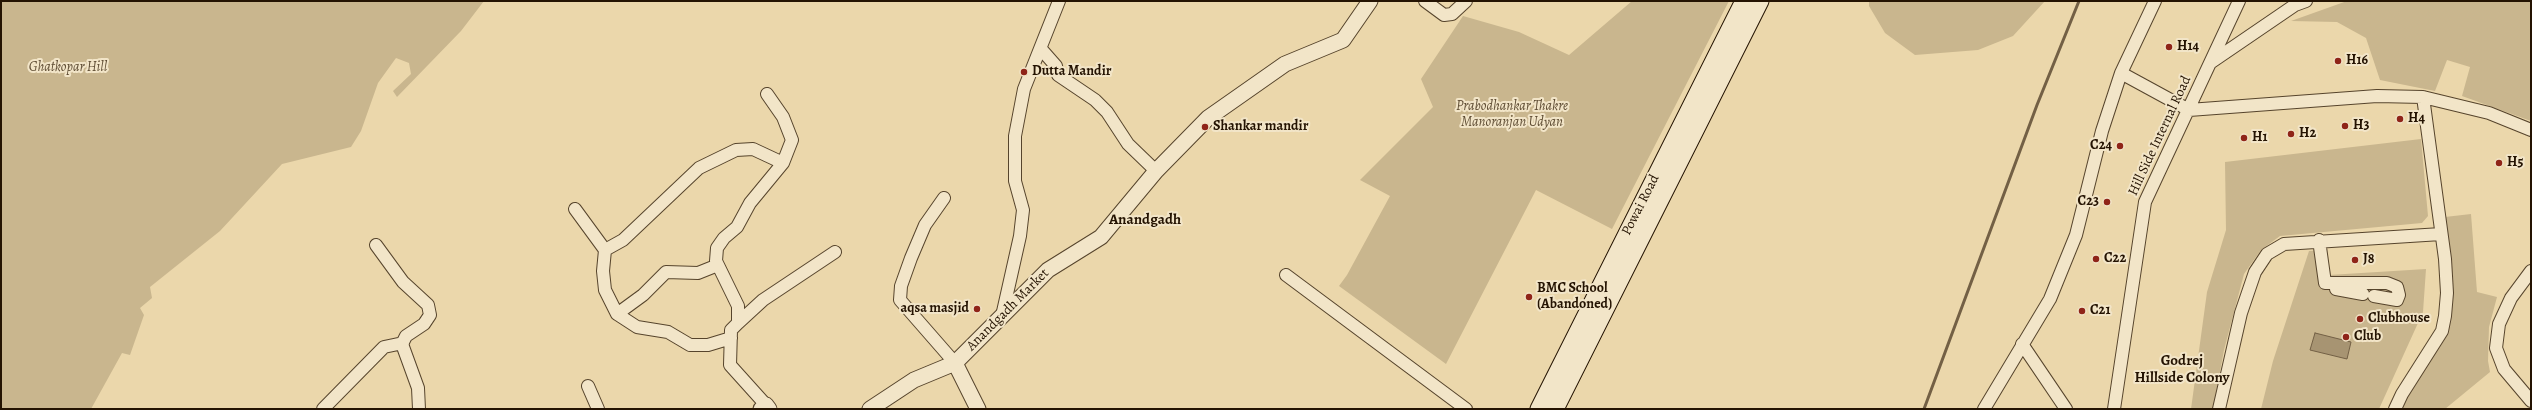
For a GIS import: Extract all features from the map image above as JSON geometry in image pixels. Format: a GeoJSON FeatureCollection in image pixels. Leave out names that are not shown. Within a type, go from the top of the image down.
{"type":"FeatureCollection","features":[{"type":"Feature","properties":{"kind":"main road","name":"Powai Road"},"geometry":{"type":"LineString","coordinates":[[1539,409],[1744,1]]}},
{"type":"Feature","properties":{"kind":"main road","name":"Powai Road"},"geometry":{"type":"LineString","coordinates":[[1555,409],[1760,1]]}},
{"type":"Feature","properties":{"kind":"street"},"geometry":{"type":"LineString","coordinates":[[1002,316],[1020,236],[1023,210],[1015,181],[1015,136],[1024,89],[1059,1]]}},
{"type":"Feature","properties":{"kind":"street","name":"Anandgadh Market"},"geometry":{"type":"LineString","coordinates":[[870,409],[914,380],[955,363],[1048,270],[1101,238],[1156,171],[1208,118],[1285,64],[1343,40],[1370,1]]}},
{"type":"Feature","properties":{"kind":"street"},"geometry":{"type":"LineString","coordinates":[[1425,1],[1444,15],[1452,14],[1466,1]]}},
{"type":"Feature","properties":{"kind":"street"},"geometry":{"type":"LineString","coordinates":[[1984,409],[2050,299],[2076,235],[2102,131],[2121,73],[2155,1]]}},
{"type":"Feature","properties":{"kind":"street","name":"Hill Side Internal Road"},"geometry":{"type":"LineString","coordinates":[[2114,409],[2145,202],[2240,1]]}},
{"type":"Feature","properties":{"kind":"street"},"geometry":{"type":"LineString","coordinates":[[2210,64],[2295,4],[2306,1]]}},
{"type":"Feature","properties":{"kind":"street"},"geometry":{"type":"LineString","coordinates":[[1041,49],[1056,66],[1058,74],[1095,100],[1107,112],[1128,144],[1156,171]]}},
{"type":"Feature","properties":{"kind":"street"},"geometry":{"type":"LineString","coordinates":[[2121,73],[2189,110],[2369,97],[2423,97],[2488,113],[2531,130]]}},
{"type":"Feature","properties":{"kind":"street"},"geometry":{"type":"LineString","coordinates":[[738,323],[738,306],[718,265],[717,248],[724,238],[737,227],[750,203],[783,163],[792,140],[783,117],[767,94]]}},
{"type":"Feature","properties":{"kind":"street"},"geometry":{"type":"LineString","coordinates":[[2395,409],[2402,394],[2442,331],[2447,293],[2441,234],[2423,97]]}},
{"type":"Feature","properties":{"kind":"street"},"geometry":{"type":"LineString","coordinates":[[605,250],[623,240],[699,168],[736,150],[753,149],[783,163]]}},
{"type":"Feature","properties":{"kind":"street"},"geometry":{"type":"LineString","coordinates":[[944,198],[925,225],[901,286],[900,300],[955,363],[978,409]]}},
{"type":"Feature","properties":{"kind":"street"},"geometry":{"type":"LineString","coordinates":[[575,209],[605,250],[602,272],[605,290],[618,314],[637,327],[668,332],[690,345],[708,345],[731,338]]}},
{"type":"Feature","properties":{"kind":"street"},"geometry":{"type":"LineString","coordinates":[[2219,409],[2242,313],[2256,272],[2267,254],[2284,244],[2441,234]]}},
{"type":"Feature","properties":{"kind":"street"},"geometry":{"type":"LineString","coordinates":[[2315,241],[2325,283],[2387,283],[2398,287],[2399,295],[2397,300],[2328,288],[2317,284],[2315,241]]}},
{"type":"Feature","properties":{"kind":"street"},"geometry":{"type":"LineString","coordinates":[[376,245],[403,282],[428,305],[430,315],[424,324],[406,336],[403,343],[403,352],[418,388],[419,409]]}},
{"type":"Feature","properties":{"kind":"street"},"geometry":{"type":"LineString","coordinates":[[766,408],[730,365],[731,330],[763,300],[835,252]]}},
{"type":"Feature","properties":{"kind":"street"},"geometry":{"type":"LineString","coordinates":[[618,314],[643,295],[666,272],[698,274],[718,265]]}},
{"type":"Feature","properties":{"kind":"street"},"geometry":{"type":"LineString","coordinates":[[2531,271],[2511,298],[2499,324],[2496,348],[2504,369],[2531,401]]}},
{"type":"Feature","properties":{"kind":"street"},"geometry":{"type":"LineString","coordinates":[[1286,275],[1466,409]]}},
{"type":"Feature","properties":{"kind":"street"},"geometry":{"type":"LineString","coordinates":[[323,409],[384,347],[403,343]]}},
{"type":"Feature","properties":{"kind":"street"},"geometry":{"type":"LineString","coordinates":[[2022,344],[2066,409]]}},
{"type":"Feature","properties":{"kind":"street"},"geometry":{"type":"LineString","coordinates":[[588,386],[598,409]]}},
{"type":"Feature","properties":{"kind":"green space","name":"Ghatkopar Hill"},"geometry":{"type":"Polygon","coordinates":[[[1,1],[484,1],[461,31],[397,97],[393,91],[411,74],[409,63],[396,58],[378,83],[361,131],[351,147],[282,164],[220,231],[150,287],[152,298],[140,308],[144,315],[130,355],[122,353],[91,409],[1,409],[1,1]]]}},
{"type":"Feature","properties":{"kind":"green space","name":"Prabodhankar Thakre Manoranjan Udyan"},"geometry":{"type":"Polygon","coordinates":[[[1632,1],[1729,1],[1612,229],[1536,190],[1446,364],[1339,286],[1347,275],[1390,196],[1360,180],[1433,107],[1421,79],[1463,16],[1519,32],[1569,55],[1632,1]]]}},
{"type":"Feature","properties":{"kind":"green space"},"geometry":{"type":"Polygon","coordinates":[[[1869,1],[2045,1],[2013,36],[1978,50],[1915,55],[1885,33],[1869,6],[1869,1]]]}},
{"type":"Feature","properties":{"kind":"green space"},"geometry":{"type":"Polygon","coordinates":[[[2347,1],[2531,1],[2531,121],[2462,96],[2470,67],[2447,60],[2435,91],[2380,80],[2366,38],[2337,22],[2291,21],[2347,1]]]}},
{"type":"Feature","properties":{"kind":"green space"},"geometry":{"type":"Polygon","coordinates":[[[2421,139],[2428,216],[2422,223],[2280,236],[2261,250],[2244,274],[2224,350],[2213,409],[2191,409],[2207,292],[2226,230],[2225,162],[2421,139]]]}},
{"type":"Feature","properties":{"kind":"green space"},"geometry":{"type":"Polygon","coordinates":[[[2471,214],[2477,292],[2497,297],[2489,327],[2488,361],[2490,372],[2445,409],[2399,409],[2445,316],[2445,217],[2471,214]]]}},
{"type":"Feature","properties":{"kind":"green space","name":"Club"},"geometry":{"type":"Polygon","coordinates":[[[2325,250],[2329,275],[2426,269],[2423,312],[2379,409],[2261,409],[2273,361],[2309,251],[2325,250]]]}},
{"type":"Feature","properties":{"kind":"shaded area"},"geometry":{"type":"Polygon","coordinates":[[[2315,333],[2351,342],[2347,359],[2310,350],[2315,333]]]}},
{"type":"Feature","properties":{"kind":"waterway"},"geometry":{"type":"LineString","coordinates":[[1924,409],[2037,105],[2079,1]]}},
{"type":"Feature","properties":{"kind":"place","name":"H14"},"geometry":{"type":"Point","coordinates":[2169,47]}},
{"type":"Feature","properties":{"kind":"place","name":"H16"},"geometry":{"type":"Point","coordinates":[2338,61]}},
{"type":"Feature","properties":{"kind":"place","name":"Dutta Mandir"},"geometry":{"type":"Point","coordinates":[1024,72]}},
{"type":"Feature","properties":{"kind":"place","name":"H4"},"geometry":{"type":"Point","coordinates":[2400,119]}},
{"type":"Feature","properties":{"kind":"place","name":"H3"},"geometry":{"type":"Point","coordinates":[2345,126]}},
{"type":"Feature","properties":{"kind":"place","name":"Shankar mandir"},"geometry":{"type":"Point","coordinates":[1205,127]}},
{"type":"Feature","properties":{"kind":"place","name":"H2"},"geometry":{"type":"Point","coordinates":[2291,134]}},
{"type":"Feature","properties":{"kind":"place","name":"H1"},"geometry":{"type":"Point","coordinates":[2244,138]}},
{"type":"Feature","properties":{"kind":"place","name":"C24"},"geometry":{"type":"Point","coordinates":[2120,146]}},
{"type":"Feature","properties":{"kind":"place","name":"H5"},"geometry":{"type":"Point","coordinates":[2499,163]}},
{"type":"Feature","properties":{"kind":"place","name":"C23"},"geometry":{"type":"Point","coordinates":[2107,202]}},
{"type":"Feature","properties":{"kind":"place","name":"C22"},"geometry":{"type":"Point","coordinates":[2096,259]}},
{"type":"Feature","properties":{"kind":"place","name":"J8"},"geometry":{"type":"Point","coordinates":[2355,260]}},
{"type":"Feature","properties":{"kind":"place","name":"BMC School (Abandoned)"},"geometry":{"type":"Point","coordinates":[1529,297]}},
{"type":"Feature","properties":{"kind":"place","name":"aqsa masjid"},"geometry":{"type":"Point","coordinates":[977,309]}},
{"type":"Feature","properties":{"kind":"place","name":"C21"},"geometry":{"type":"Point","coordinates":[2082,311]}},
{"type":"Feature","properties":{"kind":"place","name":"Clubhouse"},"geometry":{"type":"Point","coordinates":[2360,319]}},
{"type":"Feature","properties":{"kind":"place","name":"Club"},"geometry":{"type":"Point","coordinates":[2346,337]}},
{"type":"Feature","properties":{"kind":"district","name":"Anandgadh"},"geometry":{"type":"Point","coordinates":[1145,220]}},
{"type":"Feature","properties":{"kind":"district","name":"Godrej Hillside Colony"},"geometry":{"type":"Point","coordinates":[2182,370]}}]}
